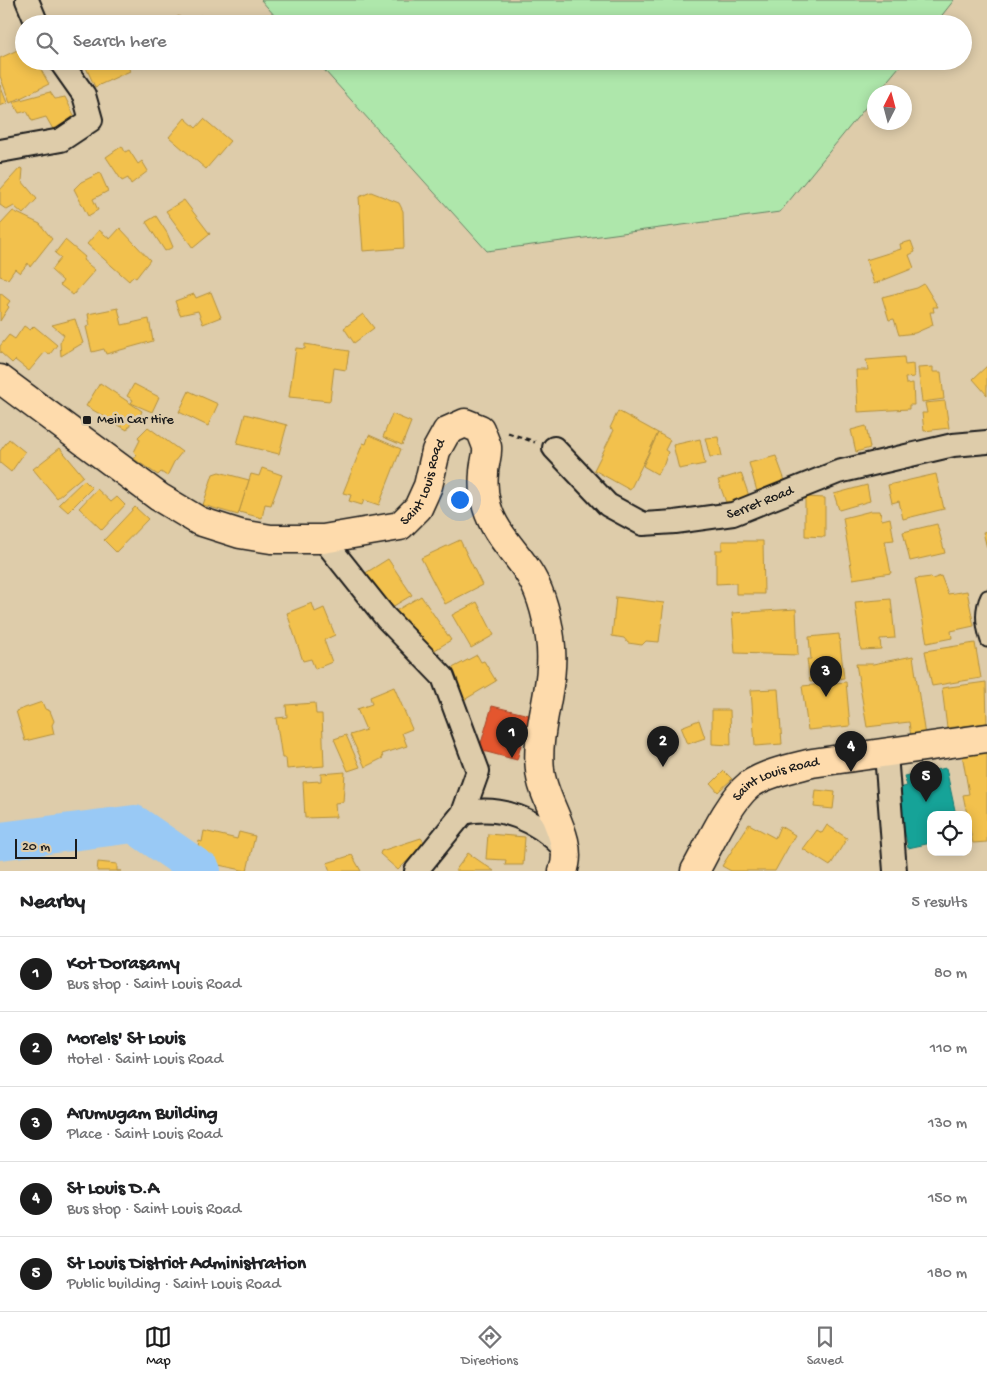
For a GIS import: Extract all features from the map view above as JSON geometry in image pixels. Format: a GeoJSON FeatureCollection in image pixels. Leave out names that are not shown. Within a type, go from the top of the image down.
{"type":"FeatureCollection","features":[{"type":"Feature","properties":{"kind":"main road","name":"Saint Louis Road"},"geometry":{"type":"LineString","coordinates":[[0,378],[159,497],[199,521],[240,534],[272,540],[323,539],[400,526],[418,508],[428,486],[436,451],[448,431],[466,423],[480,429]]}},
{"type":"Feature","properties":{"kind":"main road"},"geometry":{"type":"LineString","coordinates":[[480,429],[487,448],[484,474],[487,505],[494,526],[529,572],[542,605],[550,639],[552,674],[540,745],[540,771],[548,803],[561,831],[564,859]]}},
{"type":"Feature","properties":{"kind":"main road","name":"Saint Louis Road"},"geometry":{"type":"LineString","coordinates":[[695,871],[734,803],[750,785],[790,769],[812,763],[886,754],[987,738]]}},
{"type":"Feature","properties":{"kind":"street"},"geometry":{"type":"LineString","coordinates":[[27,0],[33,15]]}},
{"type":"Feature","properties":{"kind":"street"},"geometry":{"type":"LineString","coordinates":[[0,151],[61,140],[91,120],[84,95],[66,70]]}},
{"type":"Feature","properties":{"kind":"street","name":"Serret Road"},"geometry":{"type":"LineString","coordinates":[[554,448],[608,505],[643,524],[675,522],[732,514],[838,472],[953,445],[987,442]]}},
{"type":"Feature","properties":{"kind":"street"},"geometry":{"type":"LineString","coordinates":[[323,539],[386,618],[443,677],[478,771],[463,813],[416,871]]}},
{"type":"Feature","properties":{"kind":"street"},"geometry":{"type":"LineString","coordinates":[[886,754],[894,871]]}},
{"type":"Feature","properties":{"kind":"street"},"geometry":{"type":"LineString","coordinates":[[463,813],[490,810],[520,817],[549,833],[564,859]]}},
{"type":"Feature","properties":{"kind":"lane"},"geometry":{"type":"LineString","coordinates":[[987,596],[982,609],[983,630],[987,641]]}},
{"type":"Feature","properties":{"kind":"path"},"geometry":{"type":"LineString","coordinates":[[480,429],[512,434],[554,448]]}},
{"type":"Feature","properties":{"kind":"green space"},"geometry":{"type":"Polygon","coordinates":[[[261,0],[954,0],[942,15],[274,15],[261,0]]]}},
{"type":"Feature","properties":{"kind":"green space"},"geometry":{"type":"Polygon","coordinates":[[[324,70],[896,70],[884,85],[867,85],[867,106],[780,212],[487,251],[324,70]]]}},
{"type":"Feature","properties":{"kind":"building: Homes"},"geometry":{"type":"Polygon","coordinates":[[[15,51],[15,70],[41,70],[49,84],[10,103],[0,76],[0,58],[15,51]]]}},
{"type":"Feature","properties":{"kind":"building: Homes"},"geometry":{"type":"Polygon","coordinates":[[[87,70],[130,71],[95,87],[87,70]]]}},
{"type":"Feature","properties":{"kind":"building: Homes"},"geometry":{"type":"Polygon","coordinates":[[[0,85],[7,103],[0,106],[0,85]]]}},
{"type":"Feature","properties":{"kind":"building: Homes"},"geometry":{"type":"Polygon","coordinates":[[[50,92],[55,99],[65,97],[82,131],[58,138],[46,117],[32,121],[27,111],[19,113],[13,102],[50,92]]]}},
{"type":"Feature","properties":{"kind":"building: Homes"},"geometry":{"type":"Polygon","coordinates":[[[185,118],[196,128],[204,119],[230,141],[206,169],[169,137],[185,118]]]}},
{"type":"Feature","properties":{"kind":"building: Homes"},"geometry":{"type":"Polygon","coordinates":[[[122,146],[125,152],[129,150],[138,164],[142,161],[148,171],[131,184],[128,178],[122,181],[106,157],[122,146]]]}},
{"type":"Feature","properties":{"kind":"building: Homes"},"geometry":{"type":"Polygon","coordinates":[[[20,168],[23,169],[22,181],[37,199],[23,214],[14,206],[7,210],[0,205],[0,190],[20,168]]]}},
{"type":"Feature","properties":{"kind":"building: Homes"},"geometry":{"type":"Polygon","coordinates":[[[100,173],[108,191],[93,199],[98,210],[88,216],[74,189],[81,182],[100,173]]]}},
{"type":"Feature","properties":{"kind":"building: Homes"},"geometry":{"type":"Polygon","coordinates":[[[371,192],[399,203],[403,211],[404,248],[363,251],[359,197],[371,192]]]}},
{"type":"Feature","properties":{"kind":"building: Homes"},"geometry":{"type":"Polygon","coordinates":[[[184,200],[210,234],[193,248],[166,211],[184,200]]]}},
{"type":"Feature","properties":{"kind":"building: Homes"},"geometry":{"type":"Polygon","coordinates":[[[13,211],[40,224],[52,239],[30,267],[28,263],[20,273],[15,269],[8,279],[0,276],[0,225],[13,211]]]}},
{"type":"Feature","properties":{"kind":"building: Homes"},"geometry":{"type":"Polygon","coordinates":[[[156,216],[173,247],[165,251],[146,222],[156,216]]]}},
{"type":"Feature","properties":{"kind":"building: Homes"},"geometry":{"type":"Polygon","coordinates":[[[120,228],[150,260],[136,278],[133,276],[129,281],[87,244],[99,230],[110,239],[120,228]]]}},
{"type":"Feature","properties":{"kind":"building: Homes"},"geometry":{"type":"Polygon","coordinates":[[[65,240],[85,257],[83,260],[95,270],[73,295],[60,285],[63,281],[51,270],[61,258],[55,253],[65,240]]]}},
{"type":"Feature","properties":{"kind":"building: Homes"},"geometry":{"type":"Polygon","coordinates":[[[911,241],[915,252],[909,255],[914,268],[874,284],[866,260],[901,249],[900,244],[911,241]]]}},
{"type":"Feature","properties":{"kind":"building: Homes"},"geometry":{"type":"Polygon","coordinates":[[[924,284],[938,307],[933,307],[934,312],[930,312],[933,325],[915,333],[899,335],[894,319],[889,320],[882,297],[917,288],[924,284]]]}},
{"type":"Feature","properties":{"kind":"building: Homes"},"geometry":{"type":"Polygon","coordinates":[[[211,292],[221,317],[203,324],[198,311],[180,315],[175,301],[194,294],[196,298],[211,292]]]}},
{"type":"Feature","properties":{"kind":"building: Homes"},"geometry":{"type":"Polygon","coordinates":[[[0,293],[10,301],[7,305],[9,307],[0,321],[0,293]]]}},
{"type":"Feature","properties":{"kind":"building: Homes"},"geometry":{"type":"Polygon","coordinates":[[[118,308],[122,325],[149,319],[153,341],[106,354],[104,349],[92,352],[86,327],[90,326],[88,314],[118,308]]]}},
{"type":"Feature","properties":{"kind":"building: Homes"},"geometry":{"type":"Polygon","coordinates":[[[363,314],[374,328],[354,343],[344,328],[363,314]]]}},
{"type":"Feature","properties":{"kind":"building: Homes"},"geometry":{"type":"Polygon","coordinates":[[[75,319],[83,343],[61,356],[60,343],[64,335],[52,325],[75,319]]]}},
{"type":"Feature","properties":{"kind":"building: Homes"},"geometry":{"type":"Polygon","coordinates":[[[24,326],[30,330],[34,326],[57,345],[50,354],[45,352],[29,371],[15,360],[12,363],[0,352],[0,346],[9,335],[15,339],[24,326]]]}},
{"type":"Feature","properties":{"kind":"building: Homes"},"geometry":{"type":"Polygon","coordinates":[[[305,344],[349,351],[346,370],[334,368],[330,401],[289,397],[296,348],[305,349],[305,344]]]}},
{"type":"Feature","properties":{"kind":"building: Homes"},"geometry":{"type":"Polygon","coordinates":[[[904,357],[905,365],[913,364],[914,377],[905,378],[906,384],[913,383],[914,405],[909,405],[909,409],[858,412],[856,370],[868,370],[866,360],[904,357]]]}},
{"type":"Feature","properties":{"kind":"building: Homes"},"geometry":{"type":"Polygon","coordinates":[[[987,366],[987,395],[973,379],[987,366]]]}},
{"type":"Feature","properties":{"kind":"building: Homes"},"geometry":{"type":"Polygon","coordinates":[[[933,367],[933,372],[941,372],[944,399],[922,402],[918,368],[933,367]]]}},
{"type":"Feature","properties":{"kind":"building: Homes"},"geometry":{"type":"Polygon","coordinates":[[[100,383],[142,411],[139,418],[135,417],[127,430],[86,406],[100,383]]]}},
{"type":"Feature","properties":{"kind":"building: Homes"},"geometry":{"type":"Polygon","coordinates":[[[134,384],[159,397],[152,412],[131,403],[133,400],[127,396],[134,384]]]}},
{"type":"Feature","properties":{"kind":"building: Homes"},"geometry":{"type":"Polygon","coordinates":[[[189,391],[218,404],[208,426],[179,412],[189,391]]]}},
{"type":"Feature","properties":{"kind":"building: Homes"},"geometry":{"type":"Polygon","coordinates":[[[945,401],[949,428],[924,431],[922,413],[927,413],[925,403],[945,401]]]}},
{"type":"Feature","properties":{"kind":"building: Homes"},"geometry":{"type":"Polygon","coordinates":[[[618,411],[658,433],[630,490],[594,470],[614,430],[610,428],[618,411]]]}},
{"type":"Feature","properties":{"kind":"building: Homes"},"geometry":{"type":"Polygon","coordinates":[[[245,414],[287,425],[279,454],[237,444],[245,414]]]}},
{"type":"Feature","properties":{"kind":"building: Homes"},"geometry":{"type":"Polygon","coordinates":[[[392,414],[411,422],[402,445],[383,437],[392,414]]]}},
{"type":"Feature","properties":{"kind":"building: Homes"},"geometry":{"type":"Polygon","coordinates":[[[866,426],[870,448],[856,452],[851,430],[866,426]]]}},
{"type":"Feature","properties":{"kind":"building: Homes"},"geometry":{"type":"Polygon","coordinates":[[[148,427],[182,452],[167,476],[161,472],[158,475],[134,459],[137,455],[134,452],[140,440],[138,437],[148,427]]]}},
{"type":"Feature","properties":{"kind":"building: Homes"},"geometry":{"type":"Polygon","coordinates":[[[658,433],[670,440],[665,450],[668,452],[664,464],[657,474],[643,466],[658,433]]]}},
{"type":"Feature","properties":{"kind":"building: Homes"},"geometry":{"type":"Polygon","coordinates":[[[369,435],[401,449],[379,505],[364,500],[362,505],[349,501],[351,495],[343,493],[363,443],[366,444],[369,435]]]}},
{"type":"Feature","properties":{"kind":"building: Homes"},"geometry":{"type":"Polygon","coordinates":[[[718,437],[722,456],[710,457],[705,438],[718,437]]]}},
{"type":"Feature","properties":{"kind":"building: Homes"},"geometry":{"type":"Polygon","coordinates":[[[9,439],[25,452],[11,472],[0,463],[0,451],[9,439]]]}},
{"type":"Feature","properties":{"kind":"building: Homes"},"geometry":{"type":"Polygon","coordinates":[[[700,439],[705,464],[679,469],[673,445],[700,439]]]}},
{"type":"Feature","properties":{"kind":"building: Homes"},"geometry":{"type":"Polygon","coordinates":[[[60,448],[83,476],[57,498],[33,469],[60,448]]]}},
{"type":"Feature","properties":{"kind":"building: Homes"},"geometry":{"type":"Polygon","coordinates":[[[776,456],[787,486],[758,495],[749,463],[776,456]]]}},
{"type":"Feature","properties":{"kind":"building: Homes"},"geometry":{"type":"Polygon","coordinates":[[[262,468],[282,475],[271,505],[265,504],[262,518],[239,512],[251,474],[259,476],[262,468]]]}},
{"type":"Feature","properties":{"kind":"building: Homes"},"geometry":{"type":"Polygon","coordinates":[[[219,472],[249,480],[238,515],[203,505],[213,474],[219,472]]]}},
{"type":"Feature","properties":{"kind":"building: Homes"},"geometry":{"type":"Polygon","coordinates":[[[741,473],[749,496],[727,505],[718,480],[741,473]]]}},
{"type":"Feature","properties":{"kind":"building: Homes"},"geometry":{"type":"Polygon","coordinates":[[[936,474],[944,509],[903,519],[899,501],[892,503],[888,485],[936,474]]]}},
{"type":"Feature","properties":{"kind":"building: Homes"},"geometry":{"type":"Polygon","coordinates":[[[84,480],[92,488],[68,512],[59,504],[84,480]]]}},
{"type":"Feature","properties":{"kind":"building: Homes"},"geometry":{"type":"Polygon","coordinates":[[[867,485],[870,501],[839,510],[834,494],[867,485]]]}},
{"type":"Feature","properties":{"kind":"building: Homes"},"geometry":{"type":"Polygon","coordinates":[[[97,489],[111,502],[117,497],[125,505],[102,530],[79,508],[97,489]]]}},
{"type":"Feature","properties":{"kind":"building: Homes"},"geometry":{"type":"Polygon","coordinates":[[[805,497],[825,498],[825,537],[805,536],[805,497]]]}},
{"type":"Feature","properties":{"kind":"building: Homes"},"geometry":{"type":"Polygon","coordinates":[[[135,507],[148,519],[116,552],[104,540],[135,507]]]}},
{"type":"Feature","properties":{"kind":"building: Homes"},"geometry":{"type":"Polygon","coordinates":[[[871,511],[880,511],[882,520],[890,518],[894,540],[885,541],[891,573],[853,579],[843,518],[871,511]]]}},
{"type":"Feature","properties":{"kind":"building: Homes"},"geometry":{"type":"Polygon","coordinates":[[[937,524],[945,553],[910,561],[903,532],[937,524]]]}},
{"type":"Feature","properties":{"kind":"building: Homes"},"geometry":{"type":"Polygon","coordinates":[[[987,531],[987,548],[983,532],[987,531]]]}},
{"type":"Feature","properties":{"kind":"building: Homes"},"geometry":{"type":"Polygon","coordinates":[[[460,540],[482,585],[445,604],[421,558],[460,540]]]}},
{"type":"Feature","properties":{"kind":"building: Homes"},"geometry":{"type":"Polygon","coordinates":[[[722,541],[763,541],[764,594],[736,594],[736,583],[716,584],[716,550],[722,550],[722,541]]]}},
{"type":"Feature","properties":{"kind":"building: Homes"},"geometry":{"type":"Polygon","coordinates":[[[388,559],[412,595],[387,610],[356,579],[388,559]]]}},
{"type":"Feature","properties":{"kind":"building: Homes"},"geometry":{"type":"Polygon","coordinates":[[[941,576],[948,594],[967,591],[974,626],[951,631],[952,638],[927,643],[915,579],[931,577],[932,579],[941,576]]]}},
{"type":"Feature","properties":{"kind":"building: Homes"},"geometry":{"type":"Polygon","coordinates":[[[421,596],[451,640],[422,658],[392,613],[421,596]]]}},
{"type":"Feature","properties":{"kind":"building: Homes"},"geometry":{"type":"Polygon","coordinates":[[[616,597],[664,603],[659,642],[646,641],[642,645],[628,643],[624,638],[612,636],[616,597]]]}},
{"type":"Feature","properties":{"kind":"building: Homes"},"geometry":{"type":"Polygon","coordinates":[[[891,599],[895,638],[880,639],[881,649],[861,650],[855,602],[891,599]]]}},
{"type":"Feature","properties":{"kind":"building: Homes"},"geometry":{"type":"Polygon","coordinates":[[[477,602],[494,635],[471,648],[452,615],[477,602]]]}},
{"type":"Feature","properties":{"kind":"building: Homes"},"geometry":{"type":"Polygon","coordinates":[[[312,603],[315,612],[324,608],[335,635],[324,640],[332,662],[315,669],[311,659],[303,661],[287,613],[312,603]]]}},
{"type":"Feature","properties":{"kind":"building: Homes"},"geometry":{"type":"Polygon","coordinates":[[[796,609],[798,655],[735,653],[732,613],[796,609]]]}},
{"type":"Feature","properties":{"kind":"building: Homes"},"geometry":{"type":"Polygon","coordinates":[[[839,634],[844,678],[810,682],[807,659],[811,659],[809,637],[839,634]]]}},
{"type":"Feature","properties":{"kind":"building: Homes"},"geometry":{"type":"Polygon","coordinates":[[[975,643],[981,678],[932,686],[925,651],[975,643]]]}},
{"type":"Feature","properties":{"kind":"building: Homes"},"geometry":{"type":"Polygon","coordinates":[[[477,655],[481,662],[484,661],[496,681],[459,703],[443,673],[477,655]]]}},
{"type":"Feature","properties":{"kind":"building: Homes"},"geometry":{"type":"Polygon","coordinates":[[[913,656],[925,736],[911,737],[909,722],[867,727],[856,664],[873,664],[913,656]]]}},
{"type":"Feature","properties":{"kind":"building: Homes"},"geometry":{"type":"Polygon","coordinates":[[[846,682],[850,726],[808,730],[802,686],[846,682]]]}},
{"type":"Feature","properties":{"kind":"building: Homes"},"geometry":{"type":"Polygon","coordinates":[[[986,682],[987,723],[947,728],[942,688],[986,682]]]}},
{"type":"Feature","properties":{"kind":"building: Homes"},"geometry":{"type":"Polygon","coordinates":[[[394,687],[412,729],[402,733],[407,746],[382,754],[383,758],[365,767],[350,735],[366,730],[357,709],[372,704],[370,697],[394,687]]]}},
{"type":"Feature","properties":{"kind":"building: Homes"},"geometry":{"type":"Polygon","coordinates":[[[778,689],[782,744],[755,746],[751,690],[778,689]]]}},
{"type":"Feature","properties":{"kind":"building: Homes"},"geometry":{"type":"Polygon","coordinates":[[[42,702],[45,709],[50,711],[54,721],[52,725],[54,734],[25,741],[16,711],[42,702]]]}},
{"type":"Feature","properties":{"kind":"building: Homes"},"geometry":{"type":"Polygon","coordinates":[[[315,703],[316,714],[322,714],[324,766],[287,769],[286,758],[282,758],[276,718],[287,717],[286,705],[315,703]]]}},
{"type":"Feature","properties":{"kind":"building: Homes"},"geometry":{"type":"Polygon","coordinates":[[[712,710],[730,710],[731,745],[712,744],[712,710]]]}},
{"type":"Feature","properties":{"kind":"building: Homes"},"geometry":{"type":"Polygon","coordinates":[[[699,720],[705,738],[688,744],[681,727],[699,720]]]}},
{"type":"Feature","properties":{"kind":"building: Homes"},"geometry":{"type":"Polygon","coordinates":[[[346,735],[360,767],[348,771],[334,739],[346,735]]]}},
{"type":"Feature","properties":{"kind":"building: Homes"},"geometry":{"type":"Polygon","coordinates":[[[987,745],[987,842],[973,843],[972,811],[966,811],[963,795],[969,794],[961,748],[987,745]]]}},
{"type":"Feature","properties":{"kind":"building: Homes"},"geometry":{"type":"Polygon","coordinates":[[[724,771],[732,779],[718,792],[711,784],[724,771]]]}},
{"type":"Feature","properties":{"kind":"building: Homes"},"geometry":{"type":"Polygon","coordinates":[[[345,772],[343,802],[335,803],[336,817],[305,818],[303,782],[321,781],[321,774],[345,772]]]}},
{"type":"Feature","properties":{"kind":"building: Homes"},"geometry":{"type":"Polygon","coordinates":[[[816,790],[835,792],[833,809],[814,807],[816,790]]]}},
{"type":"Feature","properties":{"kind":"building: Homes"},"geometry":{"type":"Polygon","coordinates":[[[749,824],[775,838],[780,826],[795,835],[775,871],[731,871],[722,866],[749,824]]]}},
{"type":"Feature","properties":{"kind":"building: Homes"},"geometry":{"type":"Polygon","coordinates":[[[827,825],[847,838],[830,866],[803,849],[817,830],[822,833],[827,825]]]}},
{"type":"Feature","properties":{"kind":"building: Homes"},"geometry":{"type":"Polygon","coordinates":[[[204,831],[237,839],[239,832],[255,836],[247,871],[195,860],[199,841],[202,842],[204,831]]]}},
{"type":"Feature","properties":{"kind":"building: Homes"},"geometry":{"type":"Polygon","coordinates":[[[488,834],[525,837],[523,865],[505,865],[506,860],[486,859],[488,834]]]}},
{"type":"Feature","properties":{"kind":"building: Homes"},"geometry":{"type":"Polygon","coordinates":[[[421,838],[425,843],[398,870],[380,854],[381,851],[421,838]]]}},
{"type":"Feature","properties":{"kind":"building: Homes"},"geometry":{"type":"Polygon","coordinates":[[[468,853],[494,871],[455,871],[468,853]]]}},
{"type":"Feature","properties":{"kind":"building: Homes"},"geometry":{"type":"Polygon","coordinates":[[[352,855],[361,871],[330,871],[327,863],[352,855]]]}},
{"type":"Feature","properties":{"kind":"building: Homes"},"geometry":{"type":"Polygon","coordinates":[[[98,862],[117,864],[117,871],[97,871],[98,862]]]}},
{"type":"Feature","properties":{"kind":"building: Shops"},"geometry":{"type":"Polygon","coordinates":[[[492,706],[529,715],[517,760],[479,750],[492,706]]]}},
{"type":"Feature","properties":{"kind":"building: Public"},"geometry":{"type":"Polygon","coordinates":[[[946,768],[955,811],[927,811],[927,844],[908,848],[896,789],[907,786],[904,776],[946,768]]]}},
{"type":"Feature","properties":{"kind":"waterway"},"geometry":{"type":"LineString","coordinates":[[0,841],[134,824],[202,871]]}},
{"type":"Feature","properties":{"kind":"place","name":"Mein Car Hire"},"geometry":{"type":"Point","coordinates":[87,420]}},
{"type":"Feature","properties":{"kind":"place","name":"Arumugam Building"},"geometry":{"type":"Point","coordinates":[826,697]}},
{"type":"Feature","properties":{"kind":"place","name":"Kot Dorasamy"},"geometry":{"type":"Point","coordinates":[512,758]}},
{"type":"Feature","properties":{"kind":"place","name":"Morels' St Louis"},"geometry":{"type":"Point","coordinates":[663,767]}},
{"type":"Feature","properties":{"kind":"place","name":"St Louis D.A"},"geometry":{"type":"Point","coordinates":[851,772]}},
{"type":"Feature","properties":{"kind":"place","name":"St Louis District Administration"},"geometry":{"type":"Point","coordinates":[926,802]}}]}
